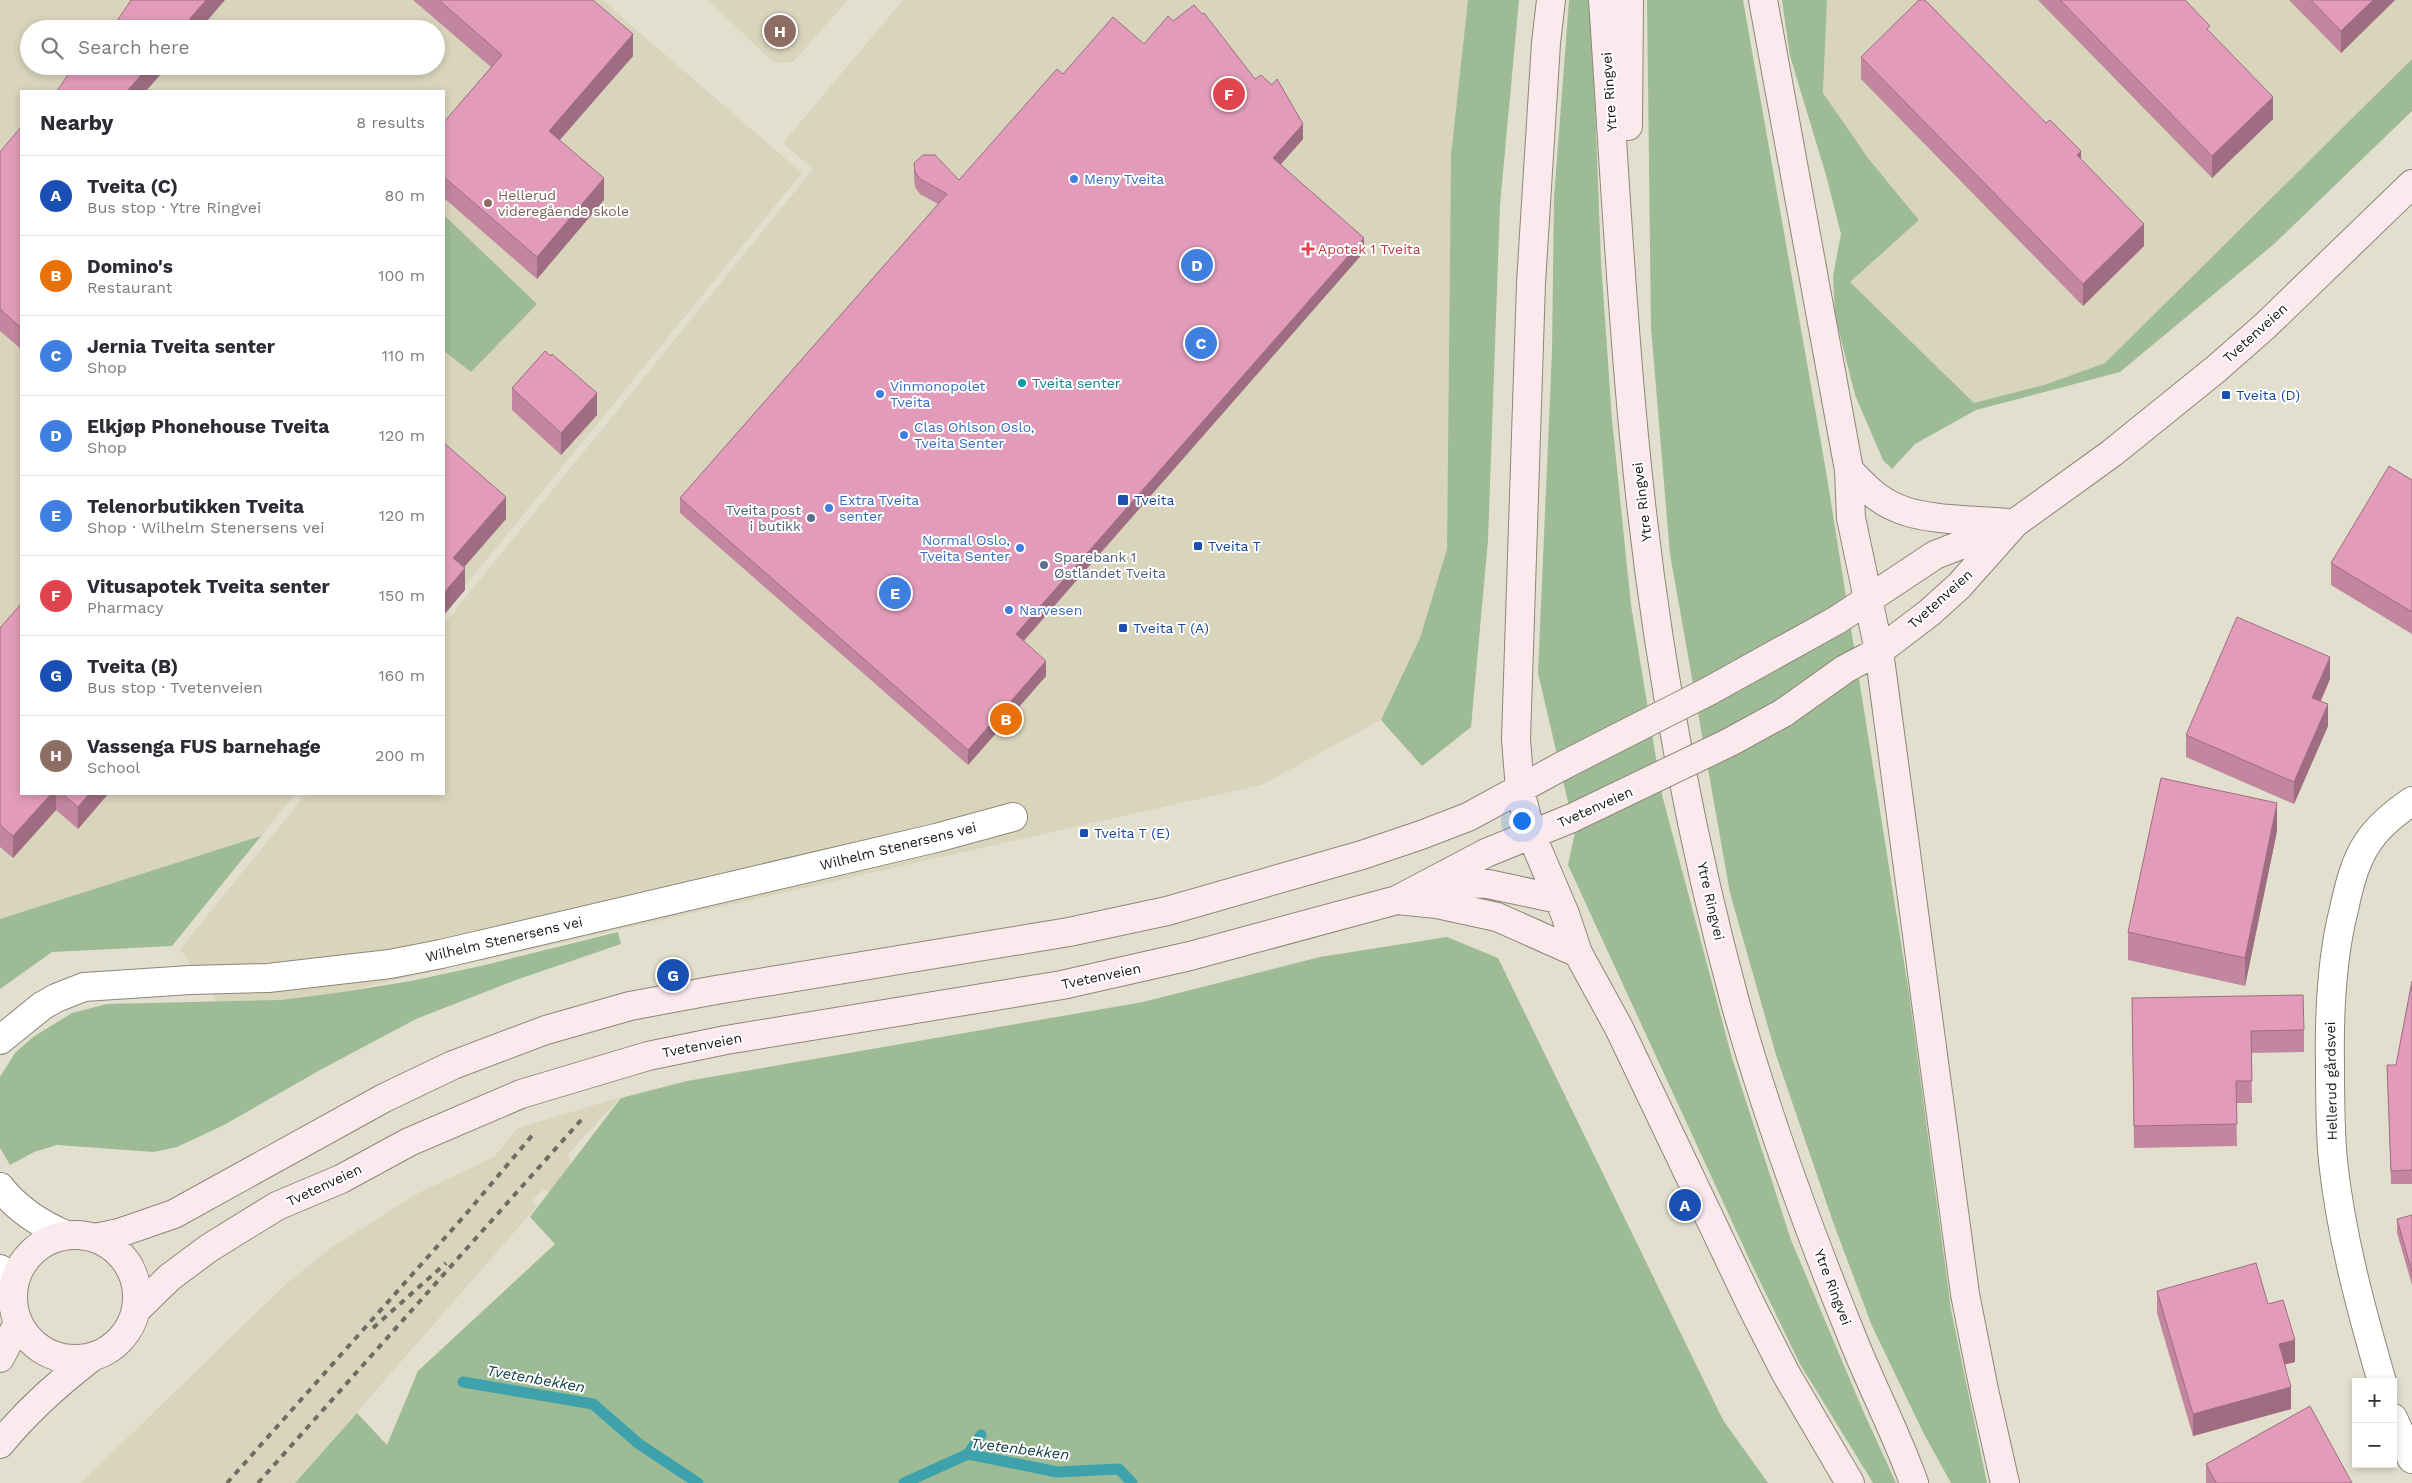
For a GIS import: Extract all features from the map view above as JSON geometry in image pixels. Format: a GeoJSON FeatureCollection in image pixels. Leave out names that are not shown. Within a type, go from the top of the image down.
{"type":"FeatureCollection","features":[{"type":"Feature","properties":{"kind":"main road"},"geometry":{"type":"LineString","coordinates":[[1551,0],[1546,43],[1532,283],[1516,739],[1520,790],[1531,834],[1578,953],[1619,1028],[1772,1348],[1819,1433],[1850,1483]]}},
{"type":"Feature","properties":{"kind":"main road","name":"Ytre Ringvei"},"geometry":{"type":"LineString","coordinates":[[1603,0],[1634,435],[1658,634],[1675,737],[1716,925],[1739,1013],[1804,1212],[1862,1362],[1899,1442],[1914,1483]]}},
{"type":"Feature","properties":{"kind":"main road","name":"Ytre Ringvei"},"geometry":{"type":"LineString","coordinates":[[1626,335],[1629,0]]}},
{"type":"Feature","properties":{"kind":"main road"},"geometry":{"type":"LineString","coordinates":[[1763,0],[1849,470],[1851,518],[1879,652],[1965,1294],[2005,1483]]}},
{"type":"Feature","properties":{"kind":"main road","name":"Tvetenveien"},"geometry":{"type":"LineString","coordinates":[[136,1310],[170,1277],[209,1248],[277,1206],[341,1178],[409,1142],[480,1109],[563,1080],[648,1056],[726,1040],[976,1000],[1120,972],[1397,900],[1435,882],[1486,853],[1572,818],[1730,742],[1783,713],[1845,669],[1879,652],[1959,586],[2015,523],[2112,453],[2216,369],[2265,326],[2412,184]]}},
{"type":"Feature","properties":{"kind":"main road"},"geometry":{"type":"LineString","coordinates":[[1849,470],[1868,491],[1898,509],[1925,515],[2015,523]]}},
{"type":"Feature","properties":{"kind":"main road","name":"Tvetenveien"},"geometry":{"type":"LineString","coordinates":[[95,1238],[119,1233],[174,1214],[401,1090],[453,1065],[564,1025],[630,1006],[697,993],[1069,932],[1166,910],[1362,855],[1412,838],[1468,817],[1562,766],[1733,679],[1838,620],[1868,598],[1935,555],[2015,523]]}},
{"type":"Feature","properties":{"kind":"main road"},"geometry":{"type":"LineString","coordinates":[[1435,882],[1496,885],[1558,899]]}},
{"type":"Feature","properties":{"kind":"main road"},"geometry":{"type":"LineString","coordinates":[[1397,900],[1437,904],[1497,917],[1578,953]]}},
{"type":"Feature","properties":{"kind":"main road","name":"Tvetenveien"},"geometry":{"type":"LineString","coordinates":[[0,1444],[20,1419],[91,1358],[116,1345],[132,1323],[138,1294],[129,1266],[120,1254],[95,1238],[66,1235],[47,1241],[31,1253],[19,1269],[6,1278],[18,1323],[25,1336],[48,1354],[62,1359],[91,1358]]}},
{"type":"Feature","properties":{"kind":"main road"},"geometry":{"type":"LineString","coordinates":[[0,1358],[18,1323]]}},
{"type":"Feature","properties":{"kind":"main road","name":"Ytre Ringvei"},"geometry":{"type":"LineString","coordinates":[[1899,1442],[1926,1483]]}},
{"type":"Feature","properties":{"kind":"street","name":"Hellerud gårdsvei"},"geometry":{"type":"LineString","coordinates":[[2381,1378],[2364,1321],[2340,1209],[2333,1160],[2329,1036],[2335,950],[2349,888],[2359,858],[2368,841],[2380,827],[2412,801]]}},
{"type":"Feature","properties":{"kind":"street","name":"Wilhelm Stenersens vei"},"geometry":{"type":"LineString","coordinates":[[0,1040],[42,1006],[56,998],[84,987],[190,980],[268,978],[390,964],[441,954],[936,838],[1014,817]]}},
{"type":"Feature","properties":{"kind":"street"},"geometry":{"type":"LineString","coordinates":[[0,1187],[7,1197],[26,1213],[66,1235]]}},
{"type":"Feature","properties":{"kind":"street"},"geometry":{"type":"LineString","coordinates":[[2395,1423],[2412,1459]]}},
{"type":"Feature","properties":{"kind":"shaded area"},"geometry":{"type":"Polygon","coordinates":[[[0,0],[602,0],[802,173],[445,611],[445,90],[20,90],[20,795],[294,795],[261,836],[0,919],[0,0]]]}},
{"type":"Feature","properties":{"kind":"shaded area"},"geometry":{"type":"Polygon","coordinates":[[[708,0],[848,0],[793,62],[781,63],[772,61],[708,0]]]}},
{"type":"Feature","properties":{"kind":"shaded area"},"geometry":{"type":"Polygon","coordinates":[[[903,0],[1468,0],[1451,155],[1447,549],[1420,638],[1381,720],[1261,785],[343,992],[281,1000],[217,1002],[180,949],[305,795],[445,795],[445,623],[813,169],[783,143],[903,0]]]}},
{"type":"Feature","properties":{"kind":"shaded area"},"geometry":{"type":"Polygon","coordinates":[[[1827,0],[2412,0],[2412,59],[2105,363],[2047,384],[1974,403],[1850,282],[1919,219],[1868,158],[1823,93],[1827,0]]]}},
{"type":"Feature","properties":{"kind":"shaded area"},"geometry":{"type":"Polygon","coordinates":[[[621,1097],[569,1153],[571,1166],[550,1192],[542,1190],[532,1201],[537,1206],[295,1483],[81,1483],[286,1284],[331,1248],[418,1193],[494,1157],[518,1128],[621,1097]]]}},
{"type":"Feature","properties":{"kind":"green space"},"geometry":{"type":"Polygon","coordinates":[[[1468,0],[1519,0],[1500,205],[1488,540],[1471,727],[1422,766],[1381,720],[1420,638],[1447,549],[1451,155],[1468,0]]]}},
{"type":"Feature","properties":{"kind":"green space"},"geometry":{"type":"Polygon","coordinates":[[[1569,0],[1591,0],[1601,261],[1612,420],[1631,605],[1662,795],[1732,1058],[1791,1240],[1864,1413],[1896,1483],[1873,1483],[1800,1364],[1752,1265],[1568,865],[1575,832],[1538,673],[1552,352],[1554,198],[1569,0]]]}},
{"type":"Feature","properties":{"kind":"green space"},"geometry":{"type":"Polygon","coordinates":[[[1647,0],[1743,0],[1826,471],[1909,993],[1951,1310],[1987,1483],[1951,1483],[1924,1434],[1872,1326],[1833,1222],[1776,1055],[1730,893],[1670,554],[1651,328],[1647,0]]]}},
{"type":"Feature","properties":{"kind":"green space"},"geometry":{"type":"Polygon","coordinates":[[[1782,0],[1827,0],[1823,93],[1868,158],[1919,220],[1850,282],[1974,403],[2047,384],[2105,363],[2412,59],[2412,111],[2274,244],[2120,372],[1976,410],[1915,444],[1892,469],[1883,460],[1855,395],[1835,315],[1833,276],[1841,234],[1826,175],[1790,56],[1782,0]]]}},
{"type":"Feature","properties":{"kind":"green space"},"geometry":{"type":"Polygon","coordinates":[[[445,216],[537,304],[471,372],[445,352],[445,216]]]}},
{"type":"Feature","properties":{"kind":"green space"},"geometry":{"type":"Polygon","coordinates":[[[261,836],[172,946],[52,952],[0,989],[0,919],[261,836]]]}},
{"type":"Feature","properties":{"kind":"green space"},"geometry":{"type":"Polygon","coordinates":[[[618,932],[621,944],[513,981],[416,1019],[320,1070],[224,1125],[177,1147],[154,1152],[57,1145],[34,1152],[10,1165],[0,1148],[0,1077],[15,1053],[33,1037],[72,1013],[107,1004],[281,1000],[343,992],[411,981],[481,966],[618,932]]]}},
{"type":"Feature","properties":{"kind":"green space"},"geometry":{"type":"Polygon","coordinates":[[[1447,937],[1498,958],[1723,1420],[1768,1483],[295,1483],[357,1413],[387,1445],[418,1371],[555,1244],[530,1217],[621,1098],[687,1081],[1143,1002],[1320,957],[1447,937]]]}},
{"type":"Feature","properties":{"kind":"building"},"geometry":{"type":"Polygon","coordinates":[[[131,0],[206,0],[189,20],[118,20],[131,0]]]}},
{"type":"Feature","properties":{"kind":"building"},"geometry":{"type":"Polygon","coordinates":[[[439,0],[593,0],[633,34],[549,131],[604,178],[537,257],[445,178],[445,121],[502,55],[439,0]]]}},
{"type":"Feature","properties":{"kind":"building"},"geometry":{"type":"Polygon","coordinates":[[[1919,0],[1925,0],[2046,123],[2050,120],[2081,151],[2077,155],[2144,224],[2083,284],[1861,57],[1919,0]]]}},
{"type":"Feature","properties":{"kind":"building"},"geometry":{"type":"Polygon","coordinates":[[[2060,0],[2185,0],[2210,26],[2207,29],[2273,97],[2212,156],[2060,0]]]}},
{"type":"Feature","properties":{"kind":"building"},"geometry":{"type":"Polygon","coordinates":[[[2311,0],[2373,0],[2341,31],[2311,0]]]}},
{"type":"Feature","properties":{"kind":"building","name":"Tveita senter"},"geometry":{"type":"Polygon","coordinates":[[[1194,5],[1202,14],[1204,13],[1255,79],[1261,75],[1272,85],[1277,79],[1303,124],[1273,158],[1364,238],[1016,634],[1046,661],[968,750],[680,498],[947,194],[920,179],[915,172],[914,163],[923,155],[935,155],[959,180],[1057,69],[1063,74],[1113,17],[1144,44],[1168,16],[1173,21],[1194,5]]]}},
{"type":"Feature","properties":{"kind":"building"},"geometry":{"type":"Polygon","coordinates":[[[68,75],[141,75],[128,90],[58,90],[68,75]]]}},
{"type":"Feature","properties":{"kind":"building"},"geometry":{"type":"Polygon","coordinates":[[[20,128],[20,327],[0,309],[0,152],[20,128]]]}},
{"type":"Feature","properties":{"kind":"building"},"geometry":{"type":"Polygon","coordinates":[[[545,351],[551,356],[552,354],[597,393],[561,433],[512,388],[545,351]]]}},
{"type":"Feature","properties":{"kind":"building"},"geometry":{"type":"Polygon","coordinates":[[[445,444],[506,497],[453,558],[465,568],[445,592],[445,444]]]}},
{"type":"Feature","properties":{"kind":"building"},"geometry":{"type":"Polygon","coordinates":[[[2389,466],[2412,480],[2412,612],[2331,563],[2389,466]]]}},
{"type":"Feature","properties":{"kind":"building"},"geometry":{"type":"Polygon","coordinates":[[[20,605],[20,795],[50,795],[13,836],[0,825],[0,628],[20,605]]]}},
{"type":"Feature","properties":{"kind":"building"},"geometry":{"type":"Polygon","coordinates":[[[2237,617],[2330,657],[2312,698],[2328,704],[2294,782],[2186,735],[2237,617]]]}},
{"type":"Feature","properties":{"kind":"building"},"geometry":{"type":"Polygon","coordinates":[[[2161,778],[2277,803],[2245,958],[2128,932],[2161,778]]]}},
{"type":"Feature","properties":{"kind":"building"},"geometry":{"type":"Polygon","coordinates":[[[64,795],[88,795],[78,807],[64,795]]]}},
{"type":"Feature","properties":{"kind":"building"},"geometry":{"type":"Polygon","coordinates":[[[2412,981],[2412,1170],[2391,1171],[2387,1065],[2396,1065],[2412,981]]]}},
{"type":"Feature","properties":{"kind":"building"},"geometry":{"type":"Polygon","coordinates":[[[2303,995],[2304,1030],[2251,1031],[2252,1081],[2236,1081],[2237,1124],[2134,1126],[2132,998],[2303,995]]]}},
{"type":"Feature","properties":{"kind":"building"},"geometry":{"type":"Polygon","coordinates":[[[2412,1215],[2412,1272],[2397,1219],[2412,1215]]]}},
{"type":"Feature","properties":{"kind":"building"},"geometry":{"type":"Polygon","coordinates":[[[2256,1263],[2268,1304],[2283,1300],[2295,1340],[2279,1344],[2291,1387],[2193,1414],[2157,1291],[2256,1263]]]}},
{"type":"Feature","properties":{"kind":"building"},"geometry":{"type":"Polygon","coordinates":[[[2310,1406],[2352,1483],[2216,1483],[2206,1464],[2310,1406]]]}},
{"type":"Feature","properties":{"kind":"waterway","name":"Tvetenbekken"},"geometry":{"type":"LineString","coordinates":[[463,1382],[593,1404],[639,1444],[698,1483]]}},
{"type":"Feature","properties":{"kind":"waterway"},"geometry":{"type":"LineString","coordinates":[[968,1454],[981,1435]]}},
{"type":"Feature","properties":{"kind":"waterway","name":"Tvetenbekken"},"geometry":{"type":"LineString","coordinates":[[904,1483],[968,1454],[1057,1472],[1119,1469],[1132,1483]]}},
{"type":"Feature","properties":{"kind":"railway"},"geometry":{"type":"LineString","coordinates":[[258,1483],[582,1119]]}},
{"type":"Feature","properties":{"kind":"railway"},"geometry":{"type":"LineString","coordinates":[[227,1483],[466,1214],[535,1132]]}},
{"type":"Feature","properties":{"kind":"railway"},"geometry":{"type":"LineString","coordinates":[[373,1328],[446,1263]]}},
{"type":"Feature","properties":{"kind":"place","name":"Vassenga FUS barnehage"},"geometry":{"type":"Point","coordinates":[780,31]}},
{"type":"Feature","properties":{"kind":"place","name":"Vitusapotek Tveita senter"},"geometry":{"type":"Point","coordinates":[1229,94]}},
{"type":"Feature","properties":{"kind":"place","name":"Meny Tveita"},"geometry":{"type":"Point","coordinates":[1074,179]}},
{"type":"Feature","properties":{"kind":"place","name":"Hellerud videregående skole"},"geometry":{"type":"Point","coordinates":[488,203]}},
{"type":"Feature","properties":{"kind":"place","name":"Apotek 1 Tveita"},"geometry":{"type":"Point","coordinates":[1308,249]}},
{"type":"Feature","properties":{"kind":"place","name":"Elkjøp Phonehouse Tveita"},"geometry":{"type":"Point","coordinates":[1197,265]}},
{"type":"Feature","properties":{"kind":"place","name":"Jernia Tveita senter"},"geometry":{"type":"Point","coordinates":[1201,343]}},
{"type":"Feature","properties":{"kind":"place","name":"Tveita senter"},"geometry":{"type":"Point","coordinates":[1022,383]}},
{"type":"Feature","properties":{"kind":"place","name":"Vinmonopolet Tveita"},"geometry":{"type":"Point","coordinates":[880,394]}},
{"type":"Feature","properties":{"kind":"place","name":"Tveita (D)"},"geometry":{"type":"Point","coordinates":[2226,395]}},
{"type":"Feature","properties":{"kind":"place","name":"Clas Ohlson Oslo, Tveita Senter"},"geometry":{"type":"Point","coordinates":[904,435]}},
{"type":"Feature","properties":{"kind":"place","name":"Tveita"},"geometry":{"type":"Point","coordinates":[1123,500]}},
{"type":"Feature","properties":{"kind":"place","name":"Extra Tveita senter"},"geometry":{"type":"Point","coordinates":[829,508]}},
{"type":"Feature","properties":{"kind":"place","name":"Tveita post i butikk"},"geometry":{"type":"Point","coordinates":[811,518]}},
{"type":"Feature","properties":{"kind":"place","name":"Tveita T"},"geometry":{"type":"Point","coordinates":[1198,546]}},
{"type":"Feature","properties":{"kind":"place","name":"Normal Oslo, Tveita Senter"},"geometry":{"type":"Point","coordinates":[1020,548]}},
{"type":"Feature","properties":{"kind":"place","name":"Sparebank 1 Østlandet Tveita"},"geometry":{"type":"Point","coordinates":[1044,565]}},
{"type":"Feature","properties":{"kind":"place","name":"Telenorbutikken Tveita"},"geometry":{"type":"Point","coordinates":[895,593]}},
{"type":"Feature","properties":{"kind":"place","name":"Narvesen"},"geometry":{"type":"Point","coordinates":[1009,610]}},
{"type":"Feature","properties":{"kind":"place","name":"Tveita T (A)"},"geometry":{"type":"Point","coordinates":[1123,628]}},
{"type":"Feature","properties":{"kind":"place","name":"Domino's"},"geometry":{"type":"Point","coordinates":[1006,719]}},
{"type":"Feature","properties":{"kind":"place","name":"Tveita T (E)"},"geometry":{"type":"Point","coordinates":[1084,833]}},
{"type":"Feature","properties":{"kind":"place","name":"Tveita (B)"},"geometry":{"type":"Point","coordinates":[673,975]}},
{"type":"Feature","properties":{"kind":"place","name":"Tveita (C)"},"geometry":{"type":"Point","coordinates":[1685,1205]}}]}
